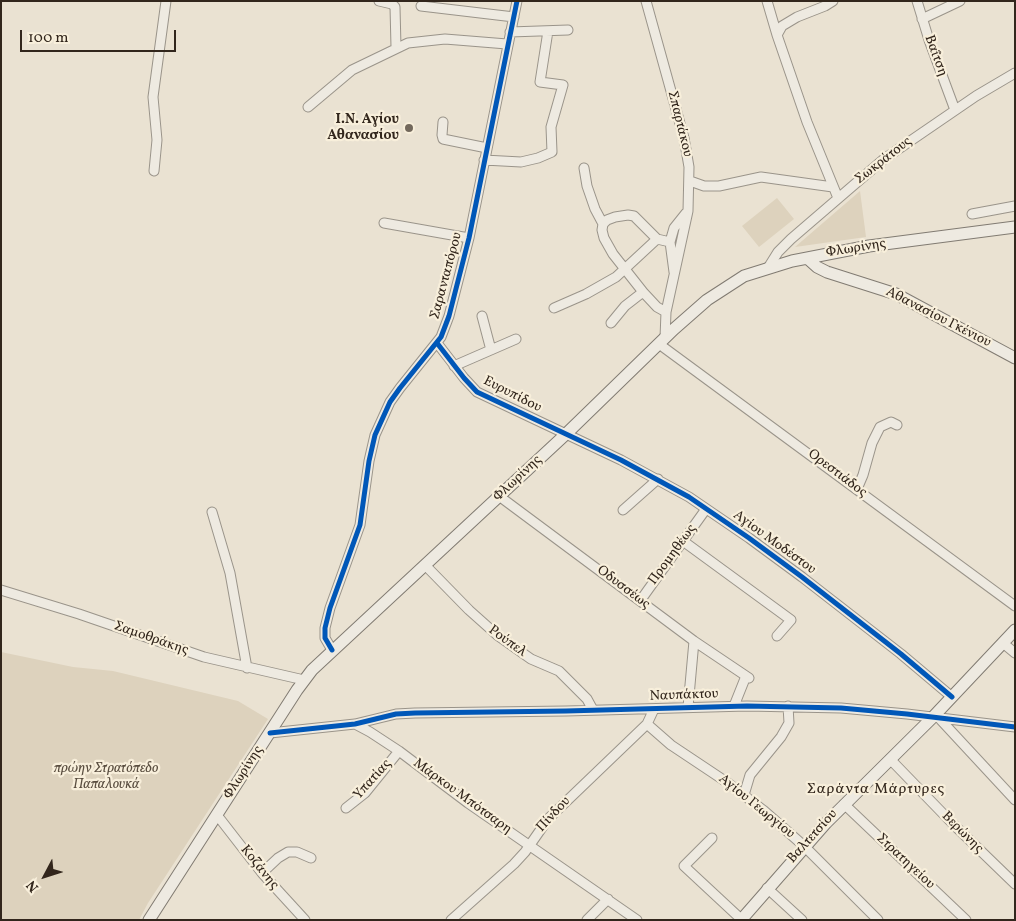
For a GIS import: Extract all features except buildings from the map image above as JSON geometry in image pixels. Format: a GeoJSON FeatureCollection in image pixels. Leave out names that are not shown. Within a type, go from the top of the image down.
{"type":"FeatureCollection","features":[{"type":"Feature","properties":{"kind":"main road","name":"Φλωρίνης"},"geometry":{"type":"LineString","coordinates":[[149,920],[304,680],[332,650],[566,434],[690,314],[716,293],[744,276],[806,258],[872,246],[1015,227]]}},
{"type":"Feature","properties":{"kind":"main road","name":"Αθανασίου Γκένιου"},"geometry":{"type":"LineString","coordinates":[[806,258],[816,267],[827,272],[881,288],[903,298],[1015,358]]}},
{"type":"Feature","properties":{"kind":"main road","name":"Βαλτετσίου"},"geometry":{"type":"LineString","coordinates":[[741,920],[804,846],[844,804],[935,717],[1015,630]]}},
{"type":"Feature","properties":{"kind":"street"},"geometry":{"type":"LineString","coordinates":[[154,171],[157,140],[153,97],[166,1]]}},
{"type":"Feature","properties":{"kind":"street"},"geometry":{"type":"LineString","coordinates":[[379,1],[392,4],[395,7],[396,47]]}},
{"type":"Feature","properties":{"kind":"street","name":"Σαρανταπόρου"},"geometry":{"type":"LineString","coordinates":[[332,650],[327,643],[325,628],[330,608],[357,533],[375,435],[400,388],[437,343],[449,316],[469,238],[517,1]]}},
{"type":"Feature","properties":{"kind":"street","name":"Σπαρτάκου"},"geometry":{"type":"LineString","coordinates":[[646,1],[687,149],[690,181],[688,211],[666,312],[662,341]]}},
{"type":"Feature","properties":{"kind":"street"},"geometry":{"type":"LineString","coordinates":[[767,1],[799,100],[838,198]]}},
{"type":"Feature","properties":{"kind":"street"},"geometry":{"type":"LineString","coordinates":[[777,35],[782,26],[796,16],[825,6],[833,1]]}},
{"type":"Feature","properties":{"kind":"street","name":"Βαΐτση"},"geometry":{"type":"LineString","coordinates":[[917,1],[955,110]]}},
{"type":"Feature","properties":{"kind":"street"},"geometry":{"type":"LineString","coordinates":[[922,19],[960,1]]}},
{"type":"Feature","properties":{"kind":"street"},"geometry":{"type":"LineString","coordinates":[[421,6],[514,16]]}},
{"type":"Feature","properties":{"kind":"street"},"geometry":{"type":"LineString","coordinates":[[510,32],[568,30]]}},
{"type":"Feature","properties":{"kind":"street"},"geometry":{"type":"LineString","coordinates":[[484,160],[521,162],[552,152],[552,127],[563,85],[540,82],[548,31]]}},
{"type":"Feature","properties":{"kind":"street"},"geometry":{"type":"LineString","coordinates":[[308,107],[352,70],[396,47],[411,42],[436,39],[508,44]]}},
{"type":"Feature","properties":{"kind":"street","name":"Σωκράτους"},"geometry":{"type":"LineString","coordinates":[[768,268],[778,252],[884,159],[955,110],[1014,77]]}},
{"type":"Feature","properties":{"kind":"street"},"geometry":{"type":"LineString","coordinates":[[443,122],[443,139],[487,148]]}},
{"type":"Feature","properties":{"kind":"street"},"geometry":{"type":"LineString","coordinates":[[584,168],[587,186],[595,209],[603,224],[603,232],[607,244],[643,292],[657,307],[666,312]]}},
{"type":"Feature","properties":{"kind":"street"},"geometry":{"type":"LineString","coordinates":[[690,181],[704,186],[719,186],[761,177],[833,187]]}},
{"type":"Feature","properties":{"kind":"street"},"geometry":{"type":"LineString","coordinates":[[972,214],[1015,206]]}},
{"type":"Feature","properties":{"kind":"street"},"geometry":{"type":"LineString","coordinates":[[675,274],[670,242],[674,228],[688,211]]}},
{"type":"Feature","properties":{"kind":"street"},"geometry":{"type":"LineString","coordinates":[[603,224],[606,220],[618,216],[634,216],[657,239],[670,242]]}},
{"type":"Feature","properties":{"kind":"street"},"geometry":{"type":"LineString","coordinates":[[384,223],[469,238]]}},
{"type":"Feature","properties":{"kind":"street"},"geometry":{"type":"LineString","coordinates":[[554,308],[591,292],[616,277],[657,239]]}},
{"type":"Feature","properties":{"kind":"street"},"geometry":{"type":"LineString","coordinates":[[611,323],[625,306],[643,292]]}},
{"type":"Feature","properties":{"kind":"street"},"geometry":{"type":"LineString","coordinates":[[482,316],[491,350]]}},
{"type":"Feature","properties":{"kind":"street"},"geometry":{"type":"LineString","coordinates":[[454,366],[516,339]]}},
{"type":"Feature","properties":{"kind":"street","name":"Ορεστιάδος"},"geometry":{"type":"LineString","coordinates":[[662,341],[1015,606]]}},
{"type":"Feature","properties":{"kind":"street","name":"Ευρυπίδου"},"geometry":{"type":"LineString","coordinates":[[437,343],[469,384],[481,394],[566,434]]}},
{"type":"Feature","properties":{"kind":"street"},"geometry":{"type":"LineString","coordinates":[[857,489],[872,443],[880,427],[891,422],[896,425]]}},
{"type":"Feature","properties":{"kind":"street","name":"Αγίου Μοδέστου"},"geometry":{"type":"LineString","coordinates":[[566,434],[658,479],[706,508],[802,577],[901,654],[952,697]]}},
{"type":"Feature","properties":{"kind":"street"},"geometry":{"type":"LineString","coordinates":[[623,510],[658,479]]}},
{"type":"Feature","properties":{"kind":"street","name":"Οδυσσέως"},"geometry":{"type":"LineString","coordinates":[[499,496],[694,641],[748,677],[734,706]]}},
{"type":"Feature","properties":{"kind":"street","name":"Προμηθέως"},"geometry":{"type":"LineString","coordinates":[[640,601],[706,508]]}},
{"type":"Feature","properties":{"kind":"street"},"geometry":{"type":"LineString","coordinates":[[212,512],[230,573],[247,668]]}},
{"type":"Feature","properties":{"kind":"street"},"geometry":{"type":"LineString","coordinates":[[682,541],[791,620],[777,636]]}},
{"type":"Feature","properties":{"kind":"street","name":"Ρούπελ"},"geometry":{"type":"LineString","coordinates":[[425,565],[469,610],[497,635],[531,659],[559,671],[587,699],[594,710]]}},
{"type":"Feature","properties":{"kind":"street","name":"Σαμοθράκης"},"geometry":{"type":"LineString","coordinates":[[1,590],[198,654],[247,668],[304,680]]}},
{"type":"Feature","properties":{"kind":"street"},"geometry":{"type":"LineString","coordinates":[[688,707],[694,641]]}},
{"type":"Feature","properties":{"kind":"street"},"geometry":{"type":"LineString","coordinates":[[1003,643],[1015,653]]}},
{"type":"Feature","properties":{"kind":"street"},"geometry":{"type":"LineString","coordinates":[[744,795],[750,775],[781,738],[789,723],[788,706]]}},
{"type":"Feature","properties":{"kind":"street","name":"Ναυπάκτου"},"geometry":{"type":"LineString","coordinates":[[355,724],[415,712],[788,706],[841,708],[1015,727]]}},
{"type":"Feature","properties":{"kind":"street","name":"Πίνδου"},"geometry":{"type":"LineString","coordinates":[[451,920],[507,871],[529,846],[548,819],[647,724],[654,708]]}},
{"type":"Feature","properties":{"kind":"street"},"geometry":{"type":"LineString","coordinates":[[935,717],[1015,800]]}},
{"type":"Feature","properties":{"kind":"street"},"geometry":{"type":"LineString","coordinates":[[270,733],[355,724]]}},
{"type":"Feature","properties":{"kind":"street","name":"Μάρκου Μπότσαρη"},"geometry":{"type":"LineString","coordinates":[[355,724],[399,751],[529,846],[637,920]]}},
{"type":"Feature","properties":{"kind":"street","name":"Αγίου Γεωργίου"},"geometry":{"type":"LineString","coordinates":[[647,724],[671,745],[744,795],[804,846],[878,920]]}},
{"type":"Feature","properties":{"kind":"street","name":"Υπατίας"},"geometry":{"type":"LineString","coordinates":[[346,808],[365,793],[399,751]]}},
{"type":"Feature","properties":{"kind":"street","name":"Βερώνης"},"geometry":{"type":"LineString","coordinates":[[890,759],[1015,884]]}},
{"type":"Feature","properties":{"kind":"street","name":"Στρατηγείου"},"geometry":{"type":"LineString","coordinates":[[844,804],[966,920]]}},
{"type":"Feature","properties":{"kind":"street","name":"Κοζάνης"},"geometry":{"type":"LineString","coordinates":[[217,815],[262,873],[304,920]]}},
{"type":"Feature","properties":{"kind":"street"},"geometry":{"type":"LineString","coordinates":[[712,838],[684,866],[741,920]]}},
{"type":"Feature","properties":{"kind":"street"},"geometry":{"type":"LineString","coordinates":[[262,873],[278,858],[288,852],[297,852],[311,858]]}},
{"type":"Feature","properties":{"kind":"street"},"geometry":{"type":"LineString","coordinates":[[767,888],[802,920]]}},
{"type":"Feature","properties":{"kind":"street"},"geometry":{"type":"LineString","coordinates":[[587,920],[608,899]]}},
{"type":"Feature","properties":{"kind":"green space"},"geometry":{"type":"Polygon","coordinates":[[[860,191],[866,237],[795,247],[860,191]]]}},
{"type":"Feature","properties":{"kind":"green space"},"geometry":{"type":"Polygon","coordinates":[[[777,198],[794,219],[759,247],[742,226],[777,198]]]}},
{"type":"Feature","properties":{"kind":"green space","name":"πρώην Στρατόπεδο Παπαλουκά"},"geometry":{"type":"Polygon","coordinates":[[[1,652],[73,667],[113,671],[238,701],[268,719],[148,903],[139,920],[1,920],[1,652]]]}},
{"type":"Feature","properties":{"kind":"cycle path"},"geometry":{"type":"LineString","coordinates":[[332,650],[325,638],[325,628],[330,608],[360,525],[369,461],[375,435],[390,402],[441,337],[449,316],[469,238],[517,1]]}},
{"type":"Feature","properties":{"kind":"cycle path"},"geometry":{"type":"LineString","coordinates":[[437,343],[477,392],[621,460],[689,497],[802,577],[901,654],[952,697]]}},
{"type":"Feature","properties":{"kind":"cycle path"},"geometry":{"type":"LineString","coordinates":[[270,733],[355,724],[396,714],[747,706],[841,708],[1015,727]]}},
{"type":"Feature","properties":{"kind":"place","name":"Ι.Ν. Αγίου Αθανασίου"},"geometry":{"type":"Point","coordinates":[409,128]}},
{"type":"Feature","properties":{"kind":"district","name":"Σαράντα Μάρτυρες"},"geometry":{"type":"Point","coordinates":[876,790]}}]}
